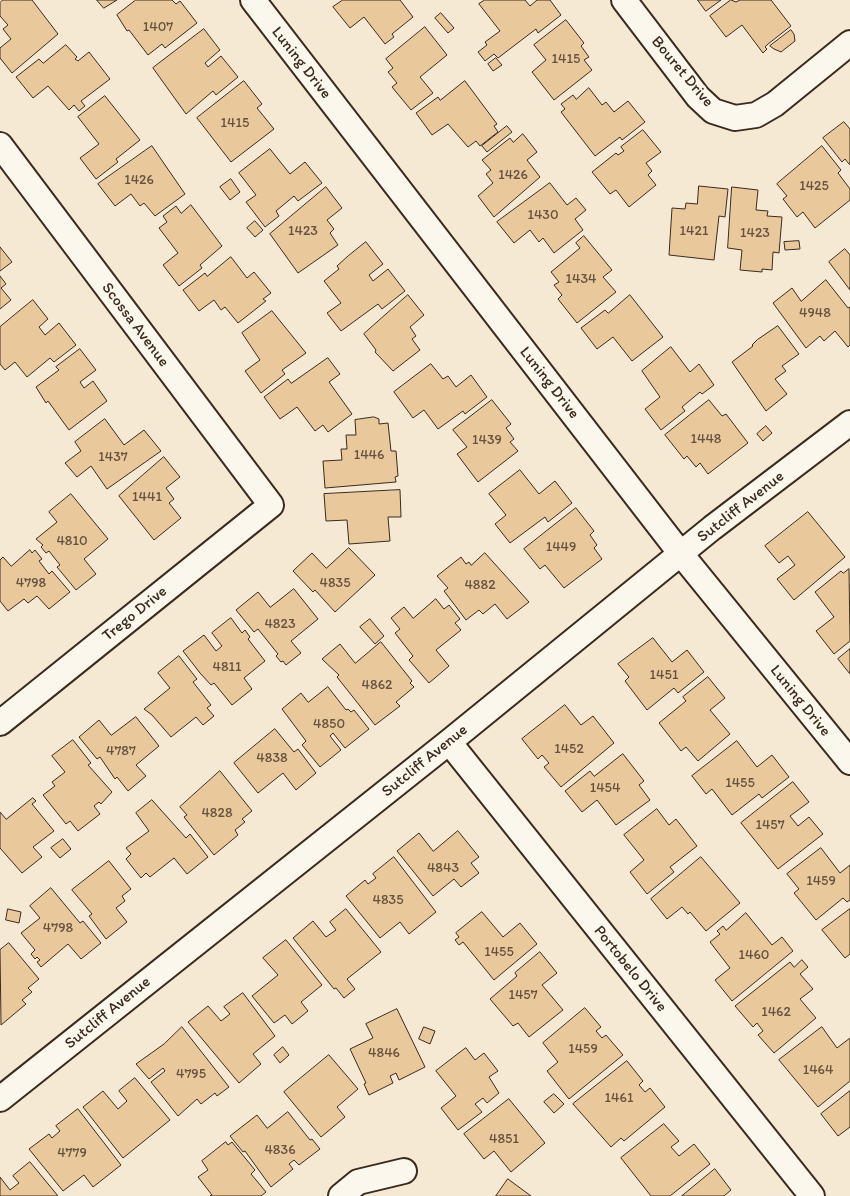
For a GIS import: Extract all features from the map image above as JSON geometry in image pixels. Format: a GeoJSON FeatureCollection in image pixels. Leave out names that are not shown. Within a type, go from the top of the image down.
{"type":"FeatureCollection","features":[{"type":"Feature","properties":{"kind":"street","name":"Luning Drive"},"geometry":{"type":"LineString","coordinates":[[253,0],[681,554],[850,762]]}},
{"type":"Feature","properties":{"kind":"street","name":"Bouret Drive"},"geometry":{"type":"LineString","coordinates":[[624,0],[698,97],[713,112],[735,118],[756,115],[775,104],[850,43]]}},
{"type":"Feature","properties":{"kind":"street","name":"Scossa Avenue"},"geometry":{"type":"LineString","coordinates":[[0,145],[271,505]]}},
{"type":"Feature","properties":{"kind":"street","name":"Sutcliff Avenue"},"geometry":{"type":"LineString","coordinates":[[0,1099],[449,742],[681,554],[850,423]]}},
{"type":"Feature","properties":{"kind":"street","name":"Trego Drive"},"geometry":{"type":"LineString","coordinates":[[0,723],[271,505]]}},
{"type":"Feature","properties":{"kind":"street","name":"Portobelo Drive"},"geometry":{"type":"LineString","coordinates":[[449,742],[812,1196]]}},
{"type":"Feature","properties":{"kind":"street"},"geometry":{"type":"LineString","coordinates":[[341,1196],[358,1182],[404,1171]]}},
{"type":"Feature","properties":{"kind":"building"},"geometry":{"type":"Polygon","coordinates":[[[3,0],[32,0],[58,34],[12,73],[0,58],[0,48],[11,39],[3,29],[8,25],[0,16],[0,3],[3,0]]]}},
{"type":"Feature","properties":{"kind":"building"},"geometry":{"type":"Polygon","coordinates":[[[97,0],[117,0],[104,8],[97,0]]]}},
{"type":"Feature","properties":{"kind":"building"},"geometry":{"type":"Polygon","coordinates":[[[136,0],[172,0],[176,4],[180,1],[197,23],[165,48],[162,44],[148,55],[129,30],[127,31],[117,15],[136,0]]]}},
{"type":"Feature","properties":{"kind":"building"},"geometry":{"type":"Polygon","coordinates":[[[343,0],[400,0],[413,17],[392,34],[394,37],[385,44],[364,17],[350,28],[333,7],[343,0]]]}},
{"type":"Feature","properties":{"kind":"building"},"geometry":{"type":"Polygon","coordinates":[[[485,0],[525,0],[530,6],[537,0],[550,0],[561,15],[538,33],[536,29],[498,58],[494,54],[485,61],[478,52],[487,45],[485,42],[500,31],[479,4],[485,0]]]}},
{"type":"Feature","properties":{"kind":"building"},"geometry":{"type":"Polygon","coordinates":[[[698,0],[721,0],[706,11],[698,0]]]}},
{"type":"Feature","properties":{"kind":"building"},"geometry":{"type":"Polygon","coordinates":[[[731,0],[736,2],[740,0],[771,0],[791,26],[768,44],[765,47],[767,49],[763,53],[742,25],[726,37],[710,16],[731,0]]]}},
{"type":"Feature","properties":{"kind":"building"},"geometry":{"type":"Polygon","coordinates":[[[441,13],[454,28],[448,33],[435,18],[441,13]]]}},
{"type":"Feature","properties":{"kind":"building"},"geometry":{"type":"Polygon","coordinates":[[[566,20],[584,43],[581,46],[589,57],[584,60],[592,70],[554,100],[532,72],[546,60],[534,45],[566,20]]]}},
{"type":"Feature","properties":{"kind":"building"},"geometry":{"type":"Polygon","coordinates":[[[425,27],[447,55],[420,77],[433,93],[411,110],[392,87],[397,83],[388,72],[393,68],[386,59],[425,27]]]}},
{"type":"Feature","properties":{"kind":"building"},"geometry":{"type":"Polygon","coordinates":[[[204,29],[220,50],[205,63],[208,67],[221,56],[238,77],[216,95],[213,91],[186,114],[153,68],[204,29]]]}},
{"type":"Feature","properties":{"kind":"building"},"geometry":{"type":"Polygon","coordinates":[[[791,30],[795,41],[781,52],[770,46],[791,30]]]}},
{"type":"Feature","properties":{"kind":"building"},"geometry":{"type":"Polygon","coordinates":[[[66,45],[77,57],[75,59],[78,61],[89,52],[110,79],[81,101],[85,106],[79,111],[74,105],[69,110],[48,86],[33,98],[16,77],[39,59],[43,63],[66,45]]]}},
{"type":"Feature","properties":{"kind":"building"},"geometry":{"type":"Polygon","coordinates":[[[496,58],[502,65],[493,71],[488,64],[496,58]]]}},
{"type":"Feature","properties":{"kind":"building"},"geometry":{"type":"Polygon","coordinates":[[[244,81],[262,104],[257,108],[274,129],[231,162],[197,118],[244,81]]]}},
{"type":"Feature","properties":{"kind":"building"},"geometry":{"type":"Polygon","coordinates":[[[465,81],[497,124],[494,126],[498,132],[480,146],[476,141],[468,147],[448,124],[432,135],[416,113],[438,97],[440,100],[465,81]]]}},
{"type":"Feature","properties":{"kind":"building"},"geometry":{"type":"Polygon","coordinates":[[[589,88],[602,105],[606,102],[614,112],[628,101],[645,122],[622,140],[620,137],[595,156],[561,112],[565,109],[561,104],[573,95],[576,99],[589,88]]]}},
{"type":"Feature","properties":{"kind":"building"},"geometry":{"type":"Polygon","coordinates":[[[105,96],[140,140],[116,159],[118,162],[96,179],[80,158],[99,144],[78,117],[105,96]]]}},
{"type":"Feature","properties":{"kind":"building"},"geometry":{"type":"Polygon","coordinates":[[[844,122],[850,129],[850,165],[845,159],[842,162],[823,138],[844,122]]]}},
{"type":"Feature","properties":{"kind":"building"},"geometry":{"type":"Polygon","coordinates":[[[507,126],[512,132],[487,152],[482,146],[507,126]]]}},
{"type":"Feature","properties":{"kind":"building"},"geometry":{"type":"Polygon","coordinates":[[[643,130],[661,152],[646,163],[652,171],[648,175],[656,185],[629,207],[616,190],[610,194],[592,172],[616,153],[618,155],[624,151],[621,147],[643,130]]]}},
{"type":"Feature","properties":{"kind":"building"},"geometry":{"type":"Polygon","coordinates":[[[523,134],[537,152],[527,160],[540,177],[494,217],[478,196],[493,183],[486,174],[491,170],[482,160],[510,138],[513,142],[523,134]]]}},
{"type":"Feature","properties":{"kind":"building"},"geometry":{"type":"Polygon","coordinates":[[[152,146],[185,194],[155,216],[144,203],[140,206],[131,194],[115,206],[98,184],[152,146]]]}},
{"type":"Feature","properties":{"kind":"building"},"geometry":{"type":"Polygon","coordinates":[[[822,146],[841,170],[838,173],[850,189],[850,200],[815,228],[803,212],[797,217],[783,199],[787,196],[777,184],[822,146]]]}},
{"type":"Feature","properties":{"kind":"building"},"geometry":{"type":"Polygon","coordinates":[[[270,149],[290,174],[305,162],[322,183],[298,201],[294,196],[276,211],[279,216],[265,227],[246,202],[256,195],[239,173],[270,149]]]}},
{"type":"Feature","properties":{"kind":"building"},"geometry":{"type":"Polygon","coordinates":[[[231,179],[240,192],[230,200],[220,187],[231,179]]]}},
{"type":"Feature","properties":{"kind":"building"},"geometry":{"type":"Polygon","coordinates":[[[550,183],[567,205],[576,198],[586,210],[575,219],[583,230],[554,253],[543,238],[539,242],[530,230],[514,243],[497,222],[550,183]]]}},
{"type":"Feature","properties":{"kind":"building"},"geometry":{"type":"Polygon","coordinates":[[[699,186],[728,189],[725,217],[719,216],[714,260],[669,255],[672,208],[685,209],[686,203],[697,204],[699,186]]]}},
{"type":"Feature","properties":{"kind":"building"},"geometry":{"type":"Polygon","coordinates":[[[326,187],[342,208],[327,220],[334,229],[330,233],[338,245],[298,273],[270,234],[326,187]]]}},
{"type":"Feature","properties":{"kind":"building"},"geometry":{"type":"Polygon","coordinates":[[[732,187],[758,190],[756,210],[768,211],[767,216],[782,217],[779,253],[773,252],[772,270],[762,269],[762,272],[740,270],[742,250],[728,248],[732,187]]]}},
{"type":"Feature","properties":{"kind":"building"},"geometry":{"type":"Polygon","coordinates":[[[191,205],[222,246],[200,265],[202,268],[179,286],[163,265],[178,253],[159,228],[167,222],[163,216],[176,206],[181,213],[191,205]]]}},
{"type":"Feature","properties":{"kind":"building"},"geometry":{"type":"Polygon","coordinates":[[[255,221],[263,230],[255,237],[247,228],[255,221]]]}},
{"type":"Feature","properties":{"kind":"building"},"geometry":{"type":"Polygon","coordinates":[[[584,236],[612,270],[603,277],[616,292],[577,323],[558,299],[562,295],[554,285],[559,282],[551,272],[580,248],[576,243],[584,236]]]}},
{"type":"Feature","properties":{"kind":"building"},"geometry":{"type":"Polygon","coordinates":[[[799,241],[800,249],[785,250],[784,242],[799,241]]]}},
{"type":"Feature","properties":{"kind":"building"},"geometry":{"type":"Polygon","coordinates":[[[366,242],[383,264],[369,275],[373,281],[388,269],[405,291],[382,309],[378,304],[341,331],[327,313],[341,303],[324,281],[339,269],[337,266],[366,242]]]}},
{"type":"Feature","properties":{"kind":"building"},"geometry":{"type":"Polygon","coordinates":[[[0,247],[12,262],[0,271],[0,247]]]}},
{"type":"Feature","properties":{"kind":"building"},"geometry":{"type":"Polygon","coordinates":[[[845,249],[850,255],[850,290],[829,262],[845,249]]]}},
{"type":"Feature","properties":{"kind":"building"},"geometry":{"type":"Polygon","coordinates":[[[231,257],[247,278],[254,272],[271,293],[263,299],[266,301],[238,323],[225,307],[221,310],[214,300],[199,311],[183,290],[205,273],[207,276],[231,257]]]}},
{"type":"Feature","properties":{"kind":"building"},"geometry":{"type":"Polygon","coordinates":[[[0,276],[6,284],[1,288],[11,300],[0,309],[0,276]]]}},
{"type":"Feature","properties":{"kind":"building"},"geometry":{"type":"Polygon","coordinates":[[[826,280],[848,308],[850,307],[850,345],[848,347],[835,331],[824,341],[820,336],[806,348],[773,303],[792,288],[801,301],[826,280]]]}},
{"type":"Feature","properties":{"kind":"building"},"geometry":{"type":"Polygon","coordinates":[[[408,295],[424,315],[410,327],[416,336],[412,339],[420,350],[393,371],[375,352],[376,350],[364,334],[408,295]]]}},
{"type":"Feature","properties":{"kind":"building"},"geometry":{"type":"Polygon","coordinates":[[[630,295],[663,337],[632,361],[613,337],[597,349],[581,328],[605,310],[608,313],[630,295]]]}},
{"type":"Feature","properties":{"kind":"building"},"geometry":{"type":"Polygon","coordinates":[[[33,300],[48,319],[39,327],[45,335],[59,323],[76,345],[54,362],[50,358],[27,377],[15,362],[5,370],[0,364],[0,327],[33,300]]]}},
{"type":"Feature","properties":{"kind":"building"},"geometry":{"type":"Polygon","coordinates":[[[272,311],[306,353],[282,370],[285,374],[261,393],[245,371],[260,360],[242,333],[272,311]]]}},
{"type":"Feature","properties":{"kind":"building"},"geometry":{"type":"Polygon","coordinates":[[[778,326],[799,354],[782,366],[786,371],[775,379],[787,394],[766,411],[732,362],[753,346],[757,340],[778,326]]]}},
{"type":"Feature","properties":{"kind":"building"},"geometry":{"type":"Polygon","coordinates":[[[671,347],[690,372],[699,364],[714,385],[702,394],[700,392],[682,407],[685,411],[661,430],[645,409],[660,397],[642,371],[671,347]]]}},
{"type":"Feature","properties":{"kind":"building"},"geometry":{"type":"Polygon","coordinates":[[[80,349],[96,370],[80,382],[84,388],[93,381],[107,401],[69,430],[48,401],[46,403],[36,387],[59,370],[56,367],[80,349]]]}},
{"type":"Feature","properties":{"kind":"building"},"geometry":{"type":"Polygon","coordinates":[[[328,358],[340,374],[329,382],[352,414],[328,432],[323,425],[315,431],[297,407],[280,419],[264,397],[288,379],[291,383],[328,358]]]}},
{"type":"Feature","properties":{"kind":"building"},"geometry":{"type":"Polygon","coordinates":[[[431,364],[443,379],[448,376],[456,387],[471,375],[487,397],[465,414],[463,411],[438,429],[424,410],[413,418],[394,392],[431,364]]]}},
{"type":"Feature","properties":{"kind":"building"},"geometry":{"type":"Polygon","coordinates":[[[492,400],[511,424],[506,428],[514,439],[510,442],[518,451],[478,482],[457,454],[467,447],[453,430],[492,400]]]}},
{"type":"Feature","properties":{"kind":"building"},"geometry":{"type":"Polygon","coordinates":[[[709,400],[722,416],[726,414],[748,443],[708,474],[700,463],[696,467],[687,456],[684,459],[665,435],[709,400]]]}},
{"type":"Feature","properties":{"kind":"building"},"geometry":{"type":"Polygon","coordinates":[[[374,417],[379,419],[379,424],[388,423],[391,451],[396,451],[398,476],[395,477],[396,482],[325,488],[323,461],[342,460],[341,449],[347,449],[346,435],[356,435],[355,420],[374,417]]]}},
{"type":"Feature","properties":{"kind":"building"},"geometry":{"type":"Polygon","coordinates":[[[105,419],[124,445],[144,430],[161,451],[107,489],[91,466],[77,477],[65,463],[81,451],[75,442],[105,419]]]}},
{"type":"Feature","properties":{"kind":"building"},"geometry":{"type":"Polygon","coordinates":[[[766,426],[772,433],[763,441],[757,434],[766,426]]]}},
{"type":"Feature","properties":{"kind":"building"},"geometry":{"type":"Polygon","coordinates":[[[164,457],[180,477],[166,488],[174,499],[169,503],[181,518],[154,540],[119,496],[164,457]]]}},
{"type":"Feature","properties":{"kind":"building"},"geometry":{"type":"Polygon","coordinates":[[[520,470],[539,494],[555,481],[572,503],[548,522],[545,517],[510,543],[495,524],[506,515],[489,494],[520,470]]]}},
{"type":"Feature","properties":{"kind":"building"},"geometry":{"type":"Polygon","coordinates":[[[400,490],[401,517],[388,517],[390,541],[349,544],[347,520],[326,521],[324,494],[400,490]]]}},
{"type":"Feature","properties":{"kind":"building"},"geometry":{"type":"Polygon","coordinates":[[[71,494],[108,539],[84,559],[96,574],[76,590],[57,567],[60,565],[49,551],[46,553],[41,547],[43,545],[36,539],[57,522],[49,512],[71,494]]]}},
{"type":"Feature","properties":{"kind":"building"},"geometry":{"type":"Polygon","coordinates":[[[576,508],[594,531],[590,535],[597,545],[594,548],[602,559],[564,588],[545,565],[540,569],[524,549],[576,508]]]}},
{"type":"Feature","properties":{"kind":"building"},"geometry":{"type":"Polygon","coordinates":[[[808,512],[845,557],[794,600],[777,579],[795,565],[788,556],[779,563],[765,546],[808,512]]]}},
{"type":"Feature","properties":{"kind":"building"},"geometry":{"type":"Polygon","coordinates":[[[349,548],[375,575],[335,612],[315,590],[313,592],[293,571],[312,553],[326,568],[349,548]]]}},
{"type":"Feature","properties":{"kind":"building"},"geometry":{"type":"Polygon","coordinates":[[[30,550],[32,553],[35,550],[42,559],[39,561],[49,574],[52,571],[70,592],[49,609],[37,596],[28,603],[24,599],[8,611],[0,601],[0,560],[3,557],[11,566],[30,550]]]}},
{"type":"Feature","properties":{"kind":"building"},"geometry":{"type":"Polygon","coordinates":[[[485,553],[529,602],[507,619],[495,604],[483,614],[479,610],[466,620],[444,591],[448,588],[437,576],[461,557],[466,564],[469,562],[471,565],[485,553]]]}},
{"type":"Feature","properties":{"kind":"building"},"geometry":{"type":"Polygon","coordinates":[[[849,569],[850,641],[834,654],[816,631],[834,617],[815,592],[841,571],[843,573],[849,569]]]}},
{"type":"Feature","properties":{"kind":"building"},"geometry":{"type":"Polygon","coordinates":[[[294,589],[318,619],[291,641],[301,653],[286,665],[276,656],[278,654],[258,629],[254,632],[236,610],[258,592],[270,607],[294,589]]]}},
{"type":"Feature","properties":{"kind":"building"},"geometry":{"type":"Polygon","coordinates":[[[436,599],[444,609],[449,605],[460,619],[455,623],[461,630],[436,650],[449,666],[429,683],[409,660],[413,656],[395,633],[400,629],[391,618],[404,607],[413,618],[436,599]]]}},
{"type":"Feature","properties":{"kind":"building"},"geometry":{"type":"Polygon","coordinates":[[[231,618],[242,633],[245,630],[250,637],[248,639],[265,661],[244,678],[252,689],[232,705],[214,683],[211,685],[200,673],[183,651],[204,635],[216,651],[222,646],[212,633],[231,618]]]}},
{"type":"Feature","properties":{"kind":"building"},"geometry":{"type":"Polygon","coordinates":[[[370,619],[384,636],[375,644],[360,627],[370,619]]]}},
{"type":"Feature","properties":{"kind":"building"},"geometry":{"type":"Polygon","coordinates":[[[653,638],[672,662],[687,650],[704,672],[678,693],[674,688],[647,710],[625,681],[629,677],[618,664],[653,638]]]}},
{"type":"Feature","properties":{"kind":"building"},"geometry":{"type":"Polygon","coordinates":[[[381,642],[412,681],[410,683],[414,687],[396,702],[400,706],[375,725],[337,677],[339,675],[322,659],[340,644],[355,663],[381,642]]]}},
{"type":"Feature","properties":{"kind":"building"},"geometry":{"type":"Polygon","coordinates":[[[850,649],[850,674],[838,659],[850,649]]]}},
{"type":"Feature","properties":{"kind":"building"},"geometry":{"type":"Polygon","coordinates":[[[179,656],[197,679],[193,682],[211,705],[207,708],[214,716],[203,725],[196,717],[171,737],[152,715],[144,709],[170,688],[158,673],[179,656]]]}},
{"type":"Feature","properties":{"kind":"building"},"geometry":{"type":"Polygon","coordinates":[[[708,677],[725,698],[710,710],[730,734],[698,761],[686,747],[681,751],[659,723],[686,701],[683,697],[708,677]]]}},
{"type":"Feature","properties":{"kind":"building"},"geometry":{"type":"Polygon","coordinates":[[[328,687],[346,710],[348,709],[351,712],[354,710],[369,729],[345,748],[333,733],[330,736],[341,750],[320,767],[302,745],[306,741],[282,709],[301,693],[308,702],[328,687]]]}},
{"type":"Feature","properties":{"kind":"building"},"geometry":{"type":"Polygon","coordinates":[[[565,705],[581,725],[593,716],[614,743],[561,787],[544,767],[549,763],[542,755],[538,759],[522,739],[565,705]]]}},
{"type":"Feature","properties":{"kind":"building"},"geometry":{"type":"Polygon","coordinates":[[[136,717],[159,746],[136,765],[146,776],[128,791],[117,777],[115,779],[100,757],[97,759],[79,737],[99,720],[111,735],[136,717]]]}},
{"type":"Feature","properties":{"kind":"building"},"geometry":{"type":"Polygon","coordinates":[[[275,729],[294,752],[298,749],[316,773],[296,790],[283,773],[258,793],[234,763],[275,729]]]}},
{"type":"Feature","properties":{"kind":"building"},"geometry":{"type":"Polygon","coordinates":[[[73,740],[91,763],[88,765],[112,792],[101,804],[99,802],[94,806],[100,814],[78,831],[70,821],[66,824],[43,795],[55,786],[52,782],[65,772],[52,756],[73,740]]]}},
{"type":"Feature","properties":{"kind":"building"},"geometry":{"type":"Polygon","coordinates":[[[737,741],[757,767],[772,755],[789,777],[762,798],[759,794],[732,815],[712,789],[706,794],[692,776],[737,741]]]}},
{"type":"Feature","properties":{"kind":"building"},"geometry":{"type":"Polygon","coordinates":[[[623,754],[644,781],[639,785],[650,800],[616,825],[597,800],[582,812],[565,791],[590,771],[594,776],[623,754]]]}},
{"type":"Feature","properties":{"kind":"building"},"geometry":{"type":"Polygon","coordinates":[[[220,771],[252,811],[242,819],[245,822],[235,830],[238,835],[214,855],[184,817],[187,815],[180,807],[220,771]]]}},
{"type":"Feature","properties":{"kind":"building"},"geometry":{"type":"Polygon","coordinates":[[[793,782],[809,802],[790,816],[798,826],[809,817],[823,834],[778,869],[741,823],[793,782]]]}},
{"type":"Feature","properties":{"kind":"building"},"geometry":{"type":"Polygon","coordinates":[[[33,798],[36,801],[32,804],[54,831],[33,847],[42,857],[22,873],[0,848],[0,812],[6,819],[33,798]]]}},
{"type":"Feature","properties":{"kind":"building"},"geometry":{"type":"Polygon","coordinates":[[[152,800],[186,838],[190,834],[208,857],[187,874],[174,858],[150,877],[146,873],[141,878],[126,859],[131,854],[126,848],[149,831],[136,813],[152,800]]]}},
{"type":"Feature","properties":{"kind":"building"},"geometry":{"type":"Polygon","coordinates":[[[657,809],[669,825],[676,819],[697,846],[670,867],[674,872],[647,894],[630,872],[644,860],[624,835],[657,809]]]}},
{"type":"Feature","properties":{"kind":"building"},"geometry":{"type":"Polygon","coordinates":[[[458,831],[479,857],[471,863],[479,873],[461,887],[454,879],[433,896],[397,851],[419,833],[433,851],[458,831]]]}},
{"type":"Feature","properties":{"kind":"building"},"geometry":{"type":"Polygon","coordinates":[[[63,839],[71,849],[60,858],[51,848],[63,839]]]}},
{"type":"Feature","properties":{"kind":"building"},"geometry":{"type":"Polygon","coordinates":[[[821,848],[840,873],[850,865],[850,900],[847,902],[843,898],[816,920],[794,893],[799,889],[787,874],[821,848]]]}},
{"type":"Feature","properties":{"kind":"building"},"geometry":{"type":"Polygon","coordinates":[[[394,857],[436,912],[409,934],[400,922],[380,938],[346,896],[365,880],[368,884],[376,878],[373,874],[394,857]]]}},
{"type":"Feature","properties":{"kind":"building"},"geometry":{"type":"Polygon","coordinates":[[[701,857],[740,903],[706,931],[690,912],[688,914],[682,907],[667,919],[651,899],[701,857]]]}},
{"type":"Feature","properties":{"kind":"building"},"geometry":{"type":"Polygon","coordinates":[[[109,861],[131,889],[122,896],[125,901],[116,908],[127,922],[106,939],[89,916],[92,914],[72,890],[109,861]]]}},
{"type":"Feature","properties":{"kind":"building"},"geometry":{"type":"Polygon","coordinates":[[[51,888],[80,923],[83,921],[101,943],[81,959],[68,944],[41,967],[37,962],[40,960],[37,957],[35,959],[31,954],[35,950],[21,933],[40,918],[30,906],[51,888]]]}},
{"type":"Feature","properties":{"kind":"building"},"geometry":{"type":"Polygon","coordinates":[[[8,909],[21,912],[19,923],[6,920],[8,909]]]}},
{"type":"Feature","properties":{"kind":"building"},"geometry":{"type":"Polygon","coordinates":[[[346,909],[381,952],[347,979],[355,989],[344,998],[336,988],[334,989],[293,938],[313,921],[326,937],[336,930],[330,922],[346,909]]]}},
{"type":"Feature","properties":{"kind":"building"},"geometry":{"type":"Polygon","coordinates":[[[850,909],[850,954],[845,958],[822,930],[850,909]]]}},
{"type":"Feature","properties":{"kind":"building"},"geometry":{"type":"Polygon","coordinates":[[[482,912],[503,937],[520,923],[537,944],[494,980],[463,942],[459,945],[455,940],[459,937],[456,933],[482,912]]]}},
{"type":"Feature","properties":{"kind":"building"},"geometry":{"type":"Polygon","coordinates":[[[746,913],[772,945],[782,937],[793,951],[732,1001],[715,980],[730,968],[710,942],[720,934],[717,931],[723,926],[726,930],[746,913]]]}},
{"type":"Feature","properties":{"kind":"building"},"geometry":{"type":"Polygon","coordinates":[[[286,940],[322,985],[301,1002],[308,1011],[292,1024],[285,1015],[274,1023],[252,996],[278,975],[263,958],[286,940]]]}},
{"type":"Feature","properties":{"kind":"building"},"geometry":{"type":"Polygon","coordinates":[[[9,943],[39,979],[28,988],[32,992],[22,1000],[26,1004],[1,1025],[0,950],[9,943]]]}},
{"type":"Feature","properties":{"kind":"building"},"geometry":{"type":"Polygon","coordinates":[[[540,952],[557,973],[542,985],[563,1010],[529,1037],[518,1023],[513,1026],[490,999],[517,976],[515,973],[540,952]]]}},
{"type":"Feature","properties":{"kind":"building"},"geometry":{"type":"Polygon","coordinates":[[[802,960],[808,967],[800,974],[813,989],[800,999],[816,1018],[774,1053],[758,1035],[763,1031],[757,1023],[753,1027],[735,1006],[790,962],[794,967],[802,960]]]}},
{"type":"Feature","properties":{"kind":"building"},"geometry":{"type":"Polygon","coordinates":[[[243,993],[275,1036],[253,1054],[261,1064],[239,1083],[188,1022],[208,1006],[221,1021],[230,1014],[224,1007],[243,993]]]}},
{"type":"Feature","properties":{"kind":"building"},"geometry":{"type":"Polygon","coordinates":[[[585,1008],[601,1027],[596,1031],[602,1038],[606,1035],[623,1055],[569,1099],[547,1071],[558,1062],[543,1043],[585,1008]]]}},
{"type":"Feature","properties":{"kind":"building"},"geometry":{"type":"Polygon","coordinates":[[[397,1009],[425,1067],[399,1080],[396,1073],[390,1076],[393,1083],[369,1095],[364,1084],[366,1083],[350,1049],[373,1038],[366,1024],[397,1009]]]}},
{"type":"Feature","properties":{"kind":"building"},"geometry":{"type":"Polygon","coordinates":[[[182,1027],[229,1087],[217,1096],[215,1093],[201,1104],[197,1099],[178,1116],[151,1082],[165,1071],[163,1068],[149,1079],[136,1064],[164,1044],[182,1027]]]}},
{"type":"Feature","properties":{"kind":"building"},"geometry":{"type":"Polygon","coordinates":[[[424,1027],[435,1031],[430,1044],[419,1039],[424,1027]]]}},
{"type":"Feature","properties":{"kind":"building"},"geometry":{"type":"Polygon","coordinates":[[[822,1027],[837,1048],[850,1038],[850,1081],[818,1107],[779,1060],[822,1027]]]}},
{"type":"Feature","properties":{"kind":"building"},"geometry":{"type":"Polygon","coordinates":[[[283,1047],[289,1055],[280,1063],[274,1055],[283,1047]]]}},
{"type":"Feature","properties":{"kind":"building"},"geometry":{"type":"Polygon","coordinates":[[[466,1048],[475,1060],[484,1053],[498,1071],[489,1077],[499,1093],[487,1103],[483,1098],[475,1104],[482,1112],[458,1130],[441,1108],[456,1096],[436,1071],[466,1048]]]}},
{"type":"Feature","properties":{"kind":"building"},"geometry":{"type":"Polygon","coordinates":[[[329,1055],[358,1089],[337,1107],[345,1117],[321,1137],[284,1092],[329,1055]]]}},
{"type":"Feature","properties":{"kind":"building"},"geometry":{"type":"Polygon","coordinates":[[[627,1061],[643,1081],[639,1085],[645,1092],[650,1088],[665,1107],[624,1141],[621,1138],[611,1147],[573,1104],[627,1061]]]}},
{"type":"Feature","properties":{"kind":"building"},"geometry":{"type":"Polygon","coordinates":[[[135,1078],[170,1120],[123,1158],[83,1107],[103,1091],[118,1109],[127,1101],[119,1091],[135,1078]]]}},
{"type":"Feature","properties":{"kind":"building"},"geometry":{"type":"Polygon","coordinates":[[[850,1091],[850,1127],[838,1136],[821,1114],[850,1091]]]}},
{"type":"Feature","properties":{"kind":"building"},"geometry":{"type":"Polygon","coordinates":[[[554,1094],[564,1104],[554,1113],[544,1102],[554,1094]]]}},
{"type":"Feature","properties":{"kind":"building"},"geometry":{"type":"Polygon","coordinates":[[[509,1099],[545,1143],[511,1172],[494,1151],[484,1159],[464,1134],[509,1099]]]}},
{"type":"Feature","properties":{"kind":"building"},"geometry":{"type":"Polygon","coordinates":[[[78,1109],[121,1165],[93,1187],[84,1175],[63,1191],[29,1149],[49,1134],[52,1138],[60,1131],[56,1126],[78,1109]]]}},
{"type":"Feature","properties":{"kind":"building"},"geometry":{"type":"Polygon","coordinates":[[[288,1112],[310,1140],[312,1139],[320,1149],[299,1165],[294,1160],[289,1164],[293,1169],[271,1187],[245,1151],[243,1152],[230,1136],[257,1115],[267,1128],[288,1112]]]}},
{"type":"Feature","properties":{"kind":"building"},"geometry":{"type":"Polygon","coordinates":[[[664,1124],[679,1141],[671,1147],[679,1156],[694,1144],[710,1164],[670,1196],[651,1196],[621,1158],[664,1124]]]}},
{"type":"Feature","properties":{"kind":"building"},"geometry":{"type":"Polygon","coordinates":[[[226,1142],[228,1145],[232,1142],[255,1170],[251,1174],[266,1192],[261,1196],[210,1196],[212,1195],[198,1177],[208,1170],[202,1161],[226,1142]]]}},
{"type":"Feature","properties":{"kind":"building"},"geometry":{"type":"Polygon","coordinates":[[[30,1162],[58,1196],[0,1196],[0,1177],[10,1190],[19,1183],[13,1176],[30,1162]]]}},
{"type":"Feature","properties":{"kind":"building"},"geometry":{"type":"Polygon","coordinates":[[[715,1169],[731,1190],[724,1196],[682,1196],[715,1169]]]}},
{"type":"Feature","properties":{"kind":"building"},"geometry":{"type":"Polygon","coordinates":[[[508,1179],[531,1196],[496,1196],[508,1179]]]}}]}
